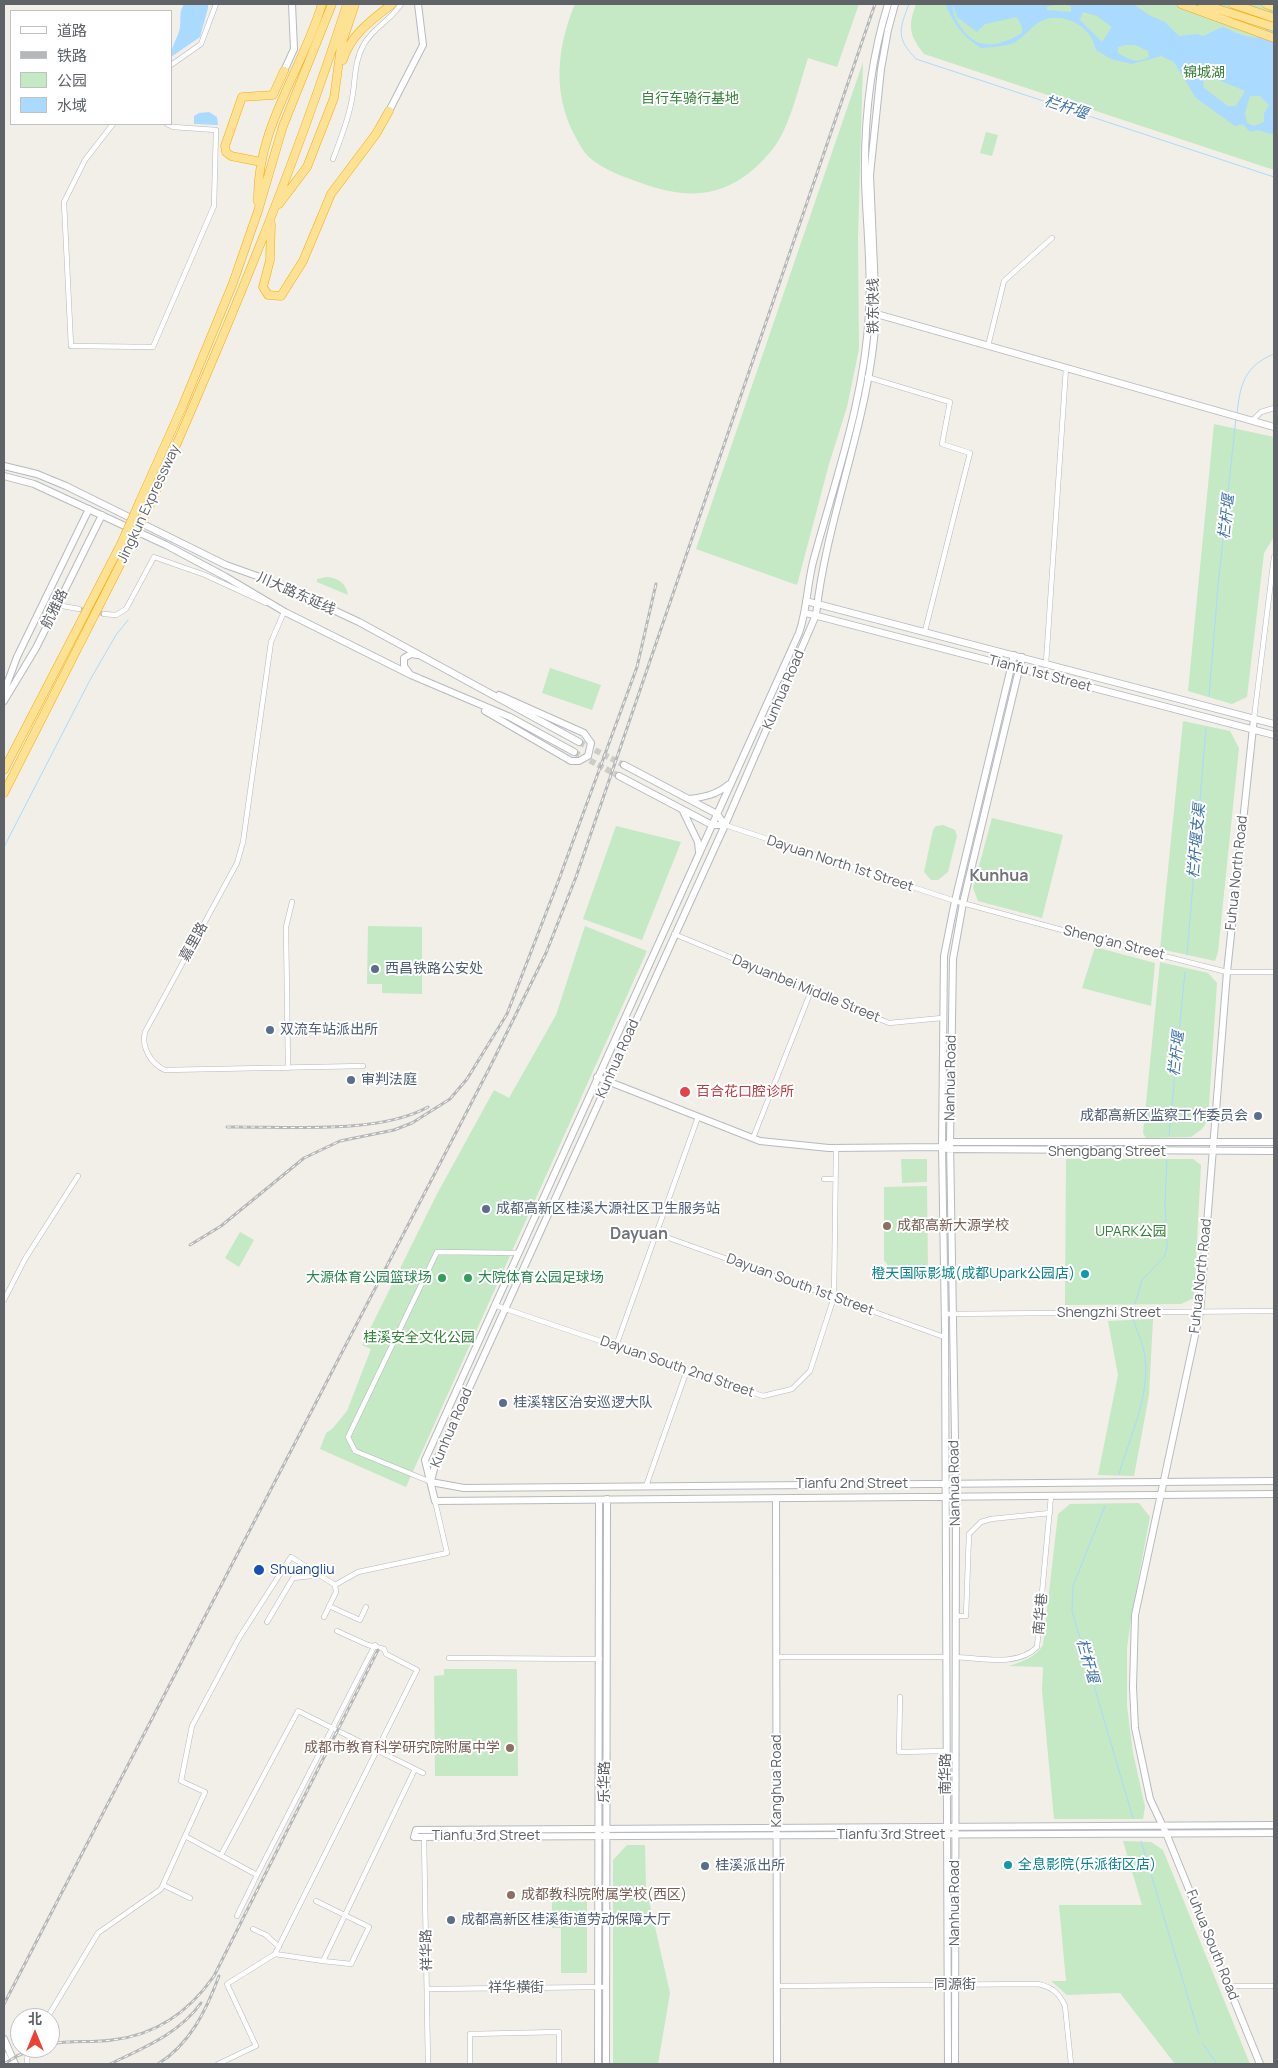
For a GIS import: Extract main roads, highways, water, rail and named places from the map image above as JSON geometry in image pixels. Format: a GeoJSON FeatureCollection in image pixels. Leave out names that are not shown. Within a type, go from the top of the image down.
{"type":"FeatureCollection","features":[{"type":"Feature","properties":{"kind":"highway","name":"Jingkun Expressway"},"geometry":{"type":"LineString","coordinates":[[4,770],[120,544],[183,405],[229,292],[258,211],[283,126],[332,4]]}},
{"type":"Feature","properties":{"kind":"highway","name":"Jingkun Expressway"},"geometry":{"type":"LineString","coordinates":[[4,793],[149,508],[202,387],[276,207],[347,4]]}},
{"type":"Feature","properties":{"kind":"highway"},"geometry":{"type":"LineString","coordinates":[[276,207],[308,168],[334,98],[341,46],[355,4]]}},
{"type":"Feature","properties":{"kind":"highway"},"geometry":{"type":"LineString","coordinates":[[337,76],[349,45],[376,16],[392,4]]}},
{"type":"Feature","properties":{"kind":"highway"},"geometry":{"type":"LineString","coordinates":[[1181,4],[1274,38]]}},
{"type":"Feature","properties":{"kind":"highway"},"geometry":{"type":"LineString","coordinates":[[1202,4],[1274,27]]}},
{"type":"Feature","properties":{"kind":"highway"},"geometry":{"type":"LineString","coordinates":[[1233,4],[1274,18]]}},
{"type":"Feature","properties":{"kind":"highway"},"geometry":{"type":"LineString","coordinates":[[1266,4],[1274,7]]}},
{"type":"Feature","properties":{"kind":"highway"},"geometry":{"type":"LineString","coordinates":[[258,211],[258,180],[261,162],[291,76],[308,41],[322,5]]}},
{"type":"Feature","properties":{"kind":"highway"},"geometry":{"type":"LineString","coordinates":[[261,162],[231,156],[226,152],[225,146],[242,97],[248,95],[268,97],[273,95],[284,71]]}},
{"type":"Feature","properties":{"kind":"highway"},"geometry":{"type":"LineString","coordinates":[[271,220],[270,260],[263,287],[268,295],[281,296],[303,261],[331,194],[376,134],[389,111]]}},
{"type":"Feature","properties":{"kind":"main road"},"geometry":{"type":"LineString","coordinates":[[284,71],[294,49],[292,4]]}},
{"type":"Feature","properties":{"kind":"main road"},"geometry":{"type":"LineString","coordinates":[[389,111],[423,45],[418,4]]}},
{"type":"Feature","properties":{"kind":"main road","name":"铁东快线"},"geometry":{"type":"LineString","coordinates":[[806,601],[812,565],[859,392],[873,313],[865,178],[867,128],[880,29],[888,4]]}},
{"type":"Feature","properties":{"kind":"main road","name":"铁东快线"},"geometry":{"type":"LineString","coordinates":[[817,604],[819,580],[869,377],[873,313],[870,175],[881,70],[888,30],[896,4]]}},
{"type":"Feature","properties":{"kind":"main road"},"geometry":{"type":"LineString","coordinates":[[873,313],[1274,427]]}},
{"type":"Feature","properties":{"kind":"main road","name":"川大路东延线"},"geometry":{"type":"LineString","coordinates":[[4,466],[37,474],[66,486],[226,565],[272,581],[359,622],[579,742]]}},
{"type":"Feature","properties":{"kind":"main road","name":"川大路东延线"},"geometry":{"type":"LineString","coordinates":[[4,476],[34,484],[102,515],[226,577],[285,612],[411,675],[510,717],[574,752]]}},
{"type":"Feature","properties":{"kind":"main road","name":"航雅路"},"geometry":{"type":"LineString","coordinates":[[4,692],[16,657],[89,509]]}},
{"type":"Feature","properties":{"kind":"main road","name":"航雅路"},"geometry":{"type":"LineString","coordinates":[[4,702],[36,648],[102,515]]}},
{"type":"Feature","properties":{"kind":"main road","name":"Tianfu 1st Street"},"geometry":{"type":"LineString","coordinates":[[806,601],[925,630],[1274,724]]}},
{"type":"Feature","properties":{"kind":"main road","name":"Kunhua Road"},"geometry":{"type":"LineString","coordinates":[[431,1482],[425,1460],[799,633],[806,613],[806,601]]}},
{"type":"Feature","properties":{"kind":"main road","name":"Kunhua Road"},"geometry":{"type":"LineString","coordinates":[[431,1482],[436,1461],[504,1309],[674,934],[726,825],[816,615],[817,604]]}},
{"type":"Feature","properties":{"kind":"main road","name":"Tianfu 1st Street"},"geometry":{"type":"LineString","coordinates":[[806,613],[1274,735]]}},
{"type":"Feature","properties":{"kind":"main road"},"geometry":{"type":"LineString","coordinates":[[411,675],[404,666],[404,658],[412,654],[419,655]]}},
{"type":"Feature","properties":{"kind":"main road","name":"Nanhua Road"},"geometry":{"type":"LineString","coordinates":[[944,1484],[942,1018],[944,956],[955,901],[1014,655]]}},
{"type":"Feature","properties":{"kind":"main road","name":"Nanhua Road"},"geometry":{"type":"LineString","coordinates":[[955,2064],[956,1483],[950,1151],[953,959],[963,903],[1022,657]]}},
{"type":"Feature","properties":{"kind":"main road"},"geometry":{"type":"LineString","coordinates":[[465,699],[571,761],[584,760],[590,752],[591,743],[584,733],[472,683]]}},
{"type":"Feature","properties":{"kind":"main road","name":"Fuhua North Road"},"geometry":{"type":"LineString","coordinates":[[1162,1826],[1150,1799],[1140,1759],[1133,1687],[1135,1615],[1200,1312],[1211,1152],[1227,972],[1254,718]]}},
{"type":"Feature","properties":{"kind":"main road"},"geometry":{"type":"LineString","coordinates":[[624,765],[717,814],[726,825]]}},
{"type":"Feature","properties":{"kind":"main road"},"geometry":{"type":"LineString","coordinates":[[619,776],[712,825],[726,825]]}},
{"type":"Feature","properties":{"kind":"main road"},"geometry":{"type":"LineString","coordinates":[[687,799],[704,797],[720,792],[730,783]]}},
{"type":"Feature","properties":{"kind":"main road"},"geometry":{"type":"LineString","coordinates":[[682,810],[698,842],[699,854]]}},
{"type":"Feature","properties":{"kind":"main road"},"geometry":{"type":"LineString","coordinates":[[597,1077],[767,1142],[836,1148],[942,1147],[950,1142]]}},
{"type":"Feature","properties":{"kind":"main road","name":"Shengbang Street"},"geometry":{"type":"LineString","coordinates":[[950,1142],[1274,1142]]}},
{"type":"Feature","properties":{"kind":"main road","name":"Shengbang Street"},"geometry":{"type":"LineString","coordinates":[[942,1147],[950,1151],[1274,1151]]}},
{"type":"Feature","properties":{"kind":"main road","name":"Tianfu 2nd Street"},"geometry":{"type":"LineString","coordinates":[[1274,1481],[464,1488],[431,1482],[435,1501],[1274,1494]]}},
{"type":"Feature","properties":{"kind":"main road","name":"南华路"},"geometry":{"type":"LineString","coordinates":[[944,1484],[948,2064]]}},
{"type":"Feature","properties":{"kind":"main road","name":"Kanghua Road"},"geometry":{"type":"LineString","coordinates":[[776,1498],[777,2064]]}},
{"type":"Feature","properties":{"kind":"main road","name":"乐华路"},"geometry":{"type":"LineString","coordinates":[[598,2064],[599,1500]]}},
{"type":"Feature","properties":{"kind":"main road","name":"乐华路"},"geometry":{"type":"LineString","coordinates":[[606,2064],[607,1500]]}},
{"type":"Feature","properties":{"kind":"main road","name":"Tianfu 3rd Street"},"geometry":{"type":"LineString","coordinates":[[946,1831],[955,1835],[1128,1834],[1162,1826],[1274,1825]]}},
{"type":"Feature","properties":{"kind":"main road","name":"Tianfu 3rd Street"},"geometry":{"type":"LineString","coordinates":[[597,1832],[414,1837],[416,1830],[777,1832],[946,1831],[955,1827],[1126,1826],[1166,1833],[1274,1833]]}},
{"type":"Feature","properties":{"kind":"main road","name":"Fuhua South Road"},"geometry":{"type":"LineString","coordinates":[[1162,1826],[1260,2064]]}},
{"type":"Feature","properties":{"kind":"main road"},"geometry":{"type":"LineString","coordinates":[[4,2039],[15,2064]]}},
{"type":"Feature","properties":{"kind":"main road"},"geometry":{"type":"LineString","coordinates":[[4,2054],[8,2064]]}},
{"type":"Feature","properties":{"kind":"water"},"geometry":{"type":"Polygon","coordinates":[[[184,4],[208,4],[200,37],[172,56],[172,49],[180,27],[184,4]]]}},
{"type":"Feature","properties":{"kind":"water","name":"锦城湖"},"geometry":{"type":"Polygon","coordinates":[[[946,4],[952,4],[1059,4],[1047,7],[1047,10],[1071,12],[1071,6],[1061,4],[1133,4],[1149,15],[1165,22],[1179,36],[1197,34],[1203,36],[1223,27],[1244,36],[1259,37],[1264,35],[1270,4],[1274,4],[1274,135],[1258,130],[1250,132],[1243,124],[1235,126],[1196,98],[1174,62],[1161,56],[1132,64],[1111,59],[1096,50],[1090,35],[1084,29],[1078,24],[1063,18],[1046,19],[1037,23],[1011,44],[981,48],[959,29],[946,4]],[[952,4],[954,15],[960,26],[973,40],[981,43],[996,44],[1022,33],[1022,27],[1017,17],[985,24],[977,32],[957,17],[952,4]],[[1083,12],[1080,20],[1102,42],[1112,27],[1097,16],[1083,12]],[[1135,45],[1118,47],[1118,53],[1130,59],[1137,61],[1149,57],[1148,51],[1135,45]],[[1202,73],[1204,88],[1228,106],[1236,106],[1245,91],[1202,73]],[[1250,96],[1245,113],[1247,123],[1254,126],[1264,122],[1264,114],[1269,105],[1260,96],[1250,96]]]}},
{"type":"Feature","properties":{"kind":"water"},"geometry":{"type":"Polygon","coordinates":[[[209,112],[217,117],[218,125],[194,124],[194,116],[199,113],[209,112]]]}},
{"type":"Feature","properties":{"kind":"waterway","name":"栏杆堰"},"geometry":{"type":"LineString","coordinates":[[909,4],[901,33],[905,45],[916,59],[1274,177]]}},
{"type":"Feature","properties":{"kind":"waterway","name":"栏杆堰"},"geometry":{"type":"LineString","coordinates":[[1237,414],[1245,378],[1256,364],[1274,354]]}},
{"type":"Feature","properties":{"kind":"waterway","name":"栏杆堰"},"geometry":{"type":"LineString","coordinates":[[1209,696],[1218,586],[1236,418]]}},
{"type":"Feature","properties":{"kind":"waterway"},"geometry":{"type":"LineString","coordinates":[[4,847],[90,680],[116,635],[128,620]]}},
{"type":"Feature","properties":{"kind":"waterway","name":"栏杆堰支渠"},"geometry":{"type":"LineString","coordinates":[[1187,955],[1206,728]]}},
{"type":"Feature","properties":{"kind":"waterway","name":"栏杆堰"},"geometry":{"type":"LineString","coordinates":[[1169,1135],[1185,972]]}},
{"type":"Feature","properties":{"kind":"waterway","name":"栏杆堰"},"geometry":{"type":"LineString","coordinates":[[1135,1304],[1142,1280],[1164,1257],[1167,1248],[1165,1202],[1167,1160]]}},
{"type":"Feature","properties":{"kind":"waterway","name":"栏杆堰"},"geometry":{"type":"LineString","coordinates":[[1119,1474],[1138,1416],[1145,1386],[1145,1357],[1133,1319]]}},
{"type":"Feature","properties":{"kind":"waterway","name":"栏杆堰"},"geometry":{"type":"LineString","coordinates":[[1105,1506],[1073,1586],[1072,1611],[1133,1818]]}},
{"type":"Feature","properties":{"kind":"waterway","name":"栏杆堰"},"geometry":{"type":"LineString","coordinates":[[1141,1841],[1199,2034]]}},
{"type":"Feature","properties":{"kind":"waterway","name":"栏杆堰"},"geometry":{"type":"LineString","coordinates":[[1203,2044],[1217,2064]]}},
{"type":"Feature","properties":{"kind":"tunnel"},"geometry":{"type":"LineString","coordinates":[[79,609],[104,614]]}},
{"type":"Feature","properties":{"kind":"tunnel"},"geometry":{"type":"LineString","coordinates":[[579,742],[624,765]]}},
{"type":"Feature","properties":{"kind":"tunnel"},"geometry":{"type":"LineString","coordinates":[[574,752],[619,776]]}},
{"type":"Feature","properties":{"kind":"railway"},"geometry":{"type":"LineString","coordinates":[[4,2004],[490,1067],[546,953],[576,877],[875,4]]}},
{"type":"Feature","properties":{"kind":"railway"},"geometry":{"type":"LineString","coordinates":[[190,1245],[221,1226],[304,1158],[340,1141],[394,1130],[412,1123],[450,1099],[467,1079],[507,1014],[558,882],[637,667],[656,584]]}},
{"type":"Feature","properties":{"kind":"railway"},"geometry":{"type":"LineString","coordinates":[[227,1127],[302,1128],[357,1125],[384,1122],[407,1116],[428,1107]]}},
{"type":"Feature","properties":{"kind":"railway"},"geometry":{"type":"LineString","coordinates":[[60,2043],[112,2040],[143,2033],[170,2020],[183,2011],[204,1989],[214,1976],[378,1650]]}},
{"type":"Feature","properties":{"kind":"railway"},"geometry":{"type":"LineString","coordinates":[[158,2064],[179,2047],[196,2026],[219,1976]]}},
{"type":"Feature","properties":{"kind":"railway"},"geometry":{"type":"LineString","coordinates":[[110,2064],[171,2032],[192,2014],[201,2003]]}},
{"type":"Feature","properties":{"kind":"railway"},"geometry":{"type":"LineString","coordinates":[[4,2064],[14,2058]]}},
{"type":"Feature","properties":{"kind":"place","name":"西昌铁路公安处"},"geometry":{"type":"Point","coordinates":[375,969]}},
{"type":"Feature","properties":{"kind":"place","name":"双流车站派出所"},"geometry":{"type":"Point","coordinates":[270,1030]}},
{"type":"Feature","properties":{"kind":"place","name":"审判法庭"},"geometry":{"type":"Point","coordinates":[351,1080]}},
{"type":"Feature","properties":{"kind":"place","name":"百合花口腔诊所"},"geometry":{"type":"Point","coordinates":[685,1092]}},
{"type":"Feature","properties":{"kind":"place","name":"成都高新区监察工作委员会"},"geometry":{"type":"Point","coordinates":[1258,1116]}},
{"type":"Feature","properties":{"kind":"place","name":"成都高新区桂溪大源社区卫生服务站"},"geometry":{"type":"Point","coordinates":[486,1209]}},
{"type":"Feature","properties":{"kind":"place","name":"成都高新大源学校"},"geometry":{"type":"Point","coordinates":[887,1226]}},
{"type":"Feature","properties":{"kind":"place","name":"橙天国际影城(成都Upark公园店)"},"geometry":{"type":"Point","coordinates":[1085,1274]}},
{"type":"Feature","properties":{"kind":"place","name":"大源体育公园篮球场"},"geometry":{"type":"Point","coordinates":[442,1278]}},
{"type":"Feature","properties":{"kind":"place","name":"大院体育公园足球场"},"geometry":{"type":"Point","coordinates":[468,1278]}},
{"type":"Feature","properties":{"kind":"place","name":"桂溪辖区治安巡逻大队"},"geometry":{"type":"Point","coordinates":[503,1403]}},
{"type":"Feature","properties":{"kind":"place","name":"Shuangliu"},"geometry":{"type":"Point","coordinates":[259,1570]}},
{"type":"Feature","properties":{"kind":"place","name":"成都市教育科学研究院附属中学"},"geometry":{"type":"Point","coordinates":[510,1748]}},
{"type":"Feature","properties":{"kind":"place","name":"全息影院(乐派街区店)"},"geometry":{"type":"Point","coordinates":[1008,1865]}},
{"type":"Feature","properties":{"kind":"place","name":"桂溪派出所"},"geometry":{"type":"Point","coordinates":[705,1866]}},
{"type":"Feature","properties":{"kind":"place","name":"成都教科院附属学校(西区)"},"geometry":{"type":"Point","coordinates":[511,1895]}},
{"type":"Feature","properties":{"kind":"place","name":"成都高新区桂溪街道劳动保障大厅"},"geometry":{"type":"Point","coordinates":[451,1920]}},
{"type":"Feature","properties":{"kind":"district","name":"Kunhua"},"geometry":{"type":"Point","coordinates":[999,877]}},
{"type":"Feature","properties":{"kind":"district","name":"Dayuan"},"geometry":{"type":"Point","coordinates":[639,1235]}},
{"type":"Feature","properties":{"kind":"park label","name":"自行车骑行基地"},"geometry":{"type":"Point","coordinates":[690,99]}},
{"type":"Feature","properties":{"kind":"park label","name":"UPARK公园"},"geometry":{"type":"Point","coordinates":[1131,1232]}},
{"type":"Feature","properties":{"kind":"park label","name":"桂溪安全文化公园"},"geometry":{"type":"Point","coordinates":[419,1338]}}]}
